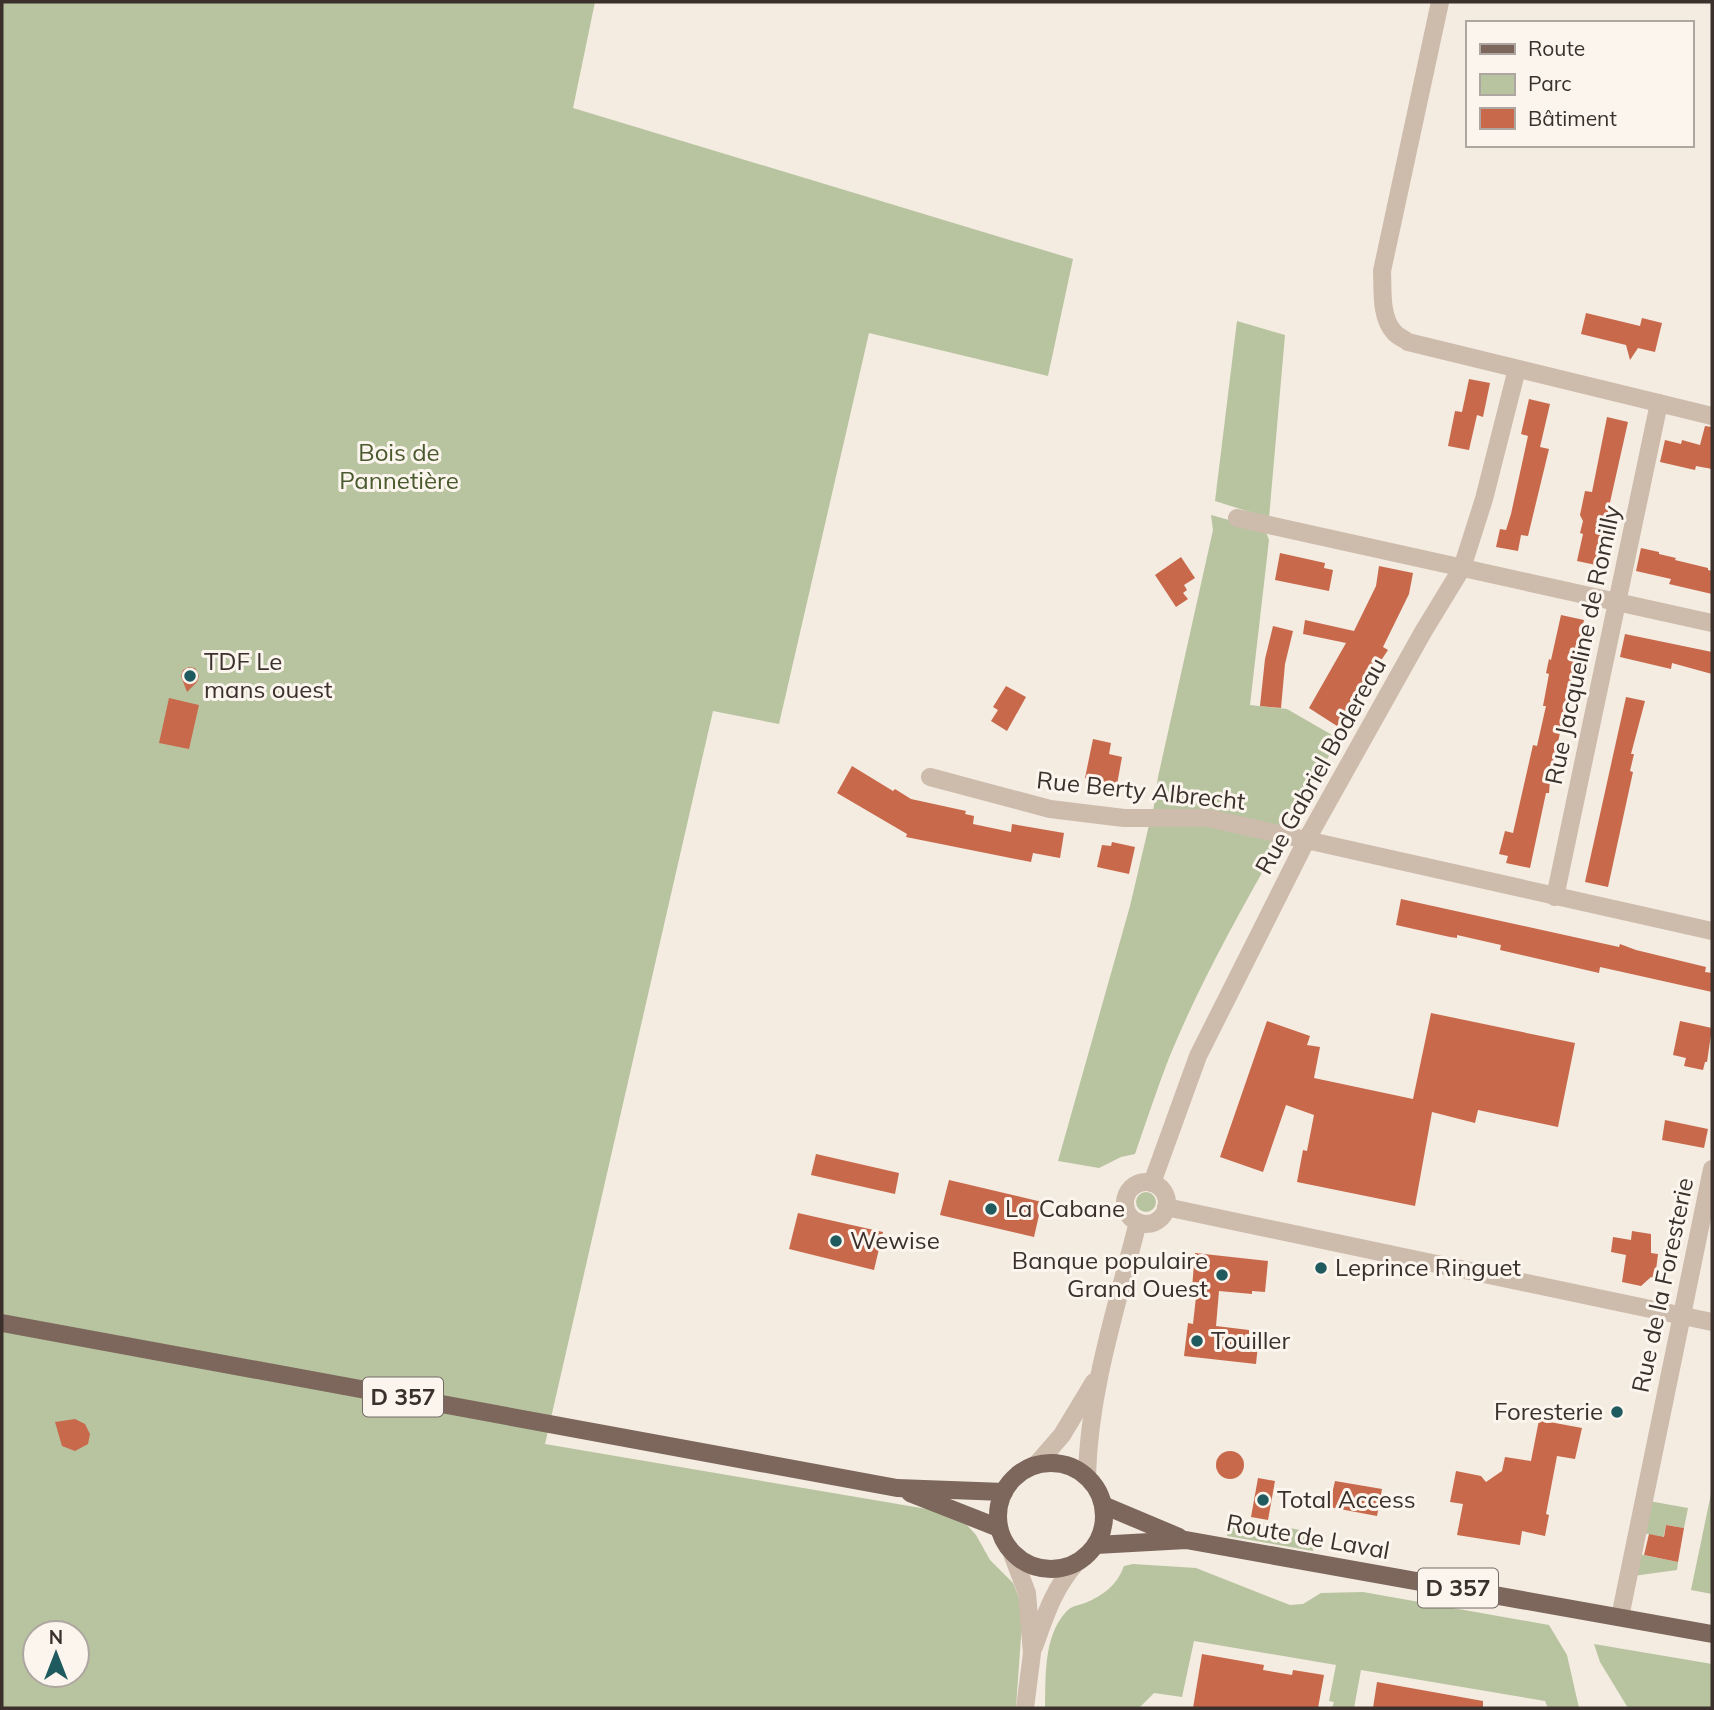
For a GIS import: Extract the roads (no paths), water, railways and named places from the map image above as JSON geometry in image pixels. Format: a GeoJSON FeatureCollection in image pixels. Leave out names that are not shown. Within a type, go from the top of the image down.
{"type":"FeatureCollection","features":[{"type":"Feature","properties":{"kind":"main road","name":"D 357"},"geometry":{"type":"LineString","coordinates":[[2,1323],[897,1488],[1004,1492]]}},
{"type":"Feature","properties":{"kind":"main road"},"geometry":{"type":"LineString","coordinates":[[1063,1464],[1087,1476],[1096,1487],[1103,1505],[1104,1524],[1096,1545],[1076,1563],[1059,1569],[1041,1568],[1025,1562],[1011,1551],[999,1528],[998,1515],[1004,1492],[1012,1480],[1036,1465],[1063,1464]]}},
{"type":"Feature","properties":{"kind":"main road","name":"D 357"},"geometry":{"type":"LineString","coordinates":[[897,1488],[999,1528]]}},
{"type":"Feature","properties":{"kind":"main road","name":"Route de Laval"},"geometry":{"type":"LineString","coordinates":[[1103,1505],[1186,1540],[1712,1634]]}},
{"type":"Feature","properties":{"kind":"main road","name":"Route de Laval"},"geometry":{"type":"LineString","coordinates":[[1096,1545],[1186,1540]]}},
{"type":"Feature","properties":{"kind":"street"},"geometry":{"type":"LineString","coordinates":[[1440,2],[1382,271],[1387,321],[1394,332],[1408,342],[1712,416]]}},
{"type":"Feature","properties":{"kind":"street","name":"Rue Gabriel Bodereau"},"geometry":{"type":"LineString","coordinates":[[1152,1183],[1198,1056],[1307,839],[1462,568],[1484,499],[1517,369]]}},
{"type":"Feature","properties":{"kind":"street","name":"Rue Jacqueline de Romilly"},"geometry":{"type":"LineString","coordinates":[[1555,897],[1659,403]]}},
{"type":"Feature","properties":{"kind":"street"},"geometry":{"type":"LineString","coordinates":[[1237,518],[1712,623]]}},
{"type":"Feature","properties":{"kind":"street","name":"Rue Berty Albrecht"},"geometry":{"type":"LineString","coordinates":[[930,778],[1050,809],[1124,818],[1208,818],[1712,931]]}},
{"type":"Feature","properties":{"kind":"street","name":"Rue de la Foresterie"},"geometry":{"type":"LineString","coordinates":[[1620,1617],[1712,1169]]}},
{"type":"Feature","properties":{"kind":"street"},"geometry":{"type":"LineString","coordinates":[[1152,1183],[1162,1190],[1166,1207],[1156,1221],[1144,1224],[1138,1222],[1126,1210],[1125,1197],[1130,1189],[1138,1184],[1152,1183]]}},
{"type":"Feature","properties":{"kind":"street"},"geometry":{"type":"LineString","coordinates":[[1166,1207],[1712,1322]]}},
{"type":"Feature","properties":{"kind":"street"},"geometry":{"type":"LineString","coordinates":[[1087,1476],[1088,1443],[1101,1370],[1138,1222]]}},
{"type":"Feature","properties":{"kind":"street"},"geometry":{"type":"LineString","coordinates":[[1036,1465],[1062,1435],[1101,1370]]}},
{"type":"Feature","properties":{"kind":"street"},"geometry":{"type":"LineString","coordinates":[[1011,1551],[1027,1593],[1032,1653],[1025,1708]]}},
{"type":"Feature","properties":{"kind":"street"},"geometry":{"type":"LineString","coordinates":[[1032,1653],[1052,1596],[1076,1563]]}},
{"type":"Feature","properties":{"kind":"place","name":"TDF Le mans ouest"},"geometry":{"type":"Point","coordinates":[190,676]}},
{"type":"Feature","properties":{"kind":"place","name":"La Cabane"},"geometry":{"type":"Point","coordinates":[991,1209]}},
{"type":"Feature","properties":{"kind":"place","name":"Wewise"},"geometry":{"type":"Point","coordinates":[836,1241]}},
{"type":"Feature","properties":{"kind":"place","name":"Leprince Ringuet"},"geometry":{"type":"Point","coordinates":[1321,1268]}},
{"type":"Feature","properties":{"kind":"place","name":"Banque populaire Grand Ouest"},"geometry":{"type":"Point","coordinates":[1222,1275]}},
{"type":"Feature","properties":{"kind":"place","name":"Touiller"},"geometry":{"type":"Point","coordinates":[1197,1341]}},
{"type":"Feature","properties":{"kind":"place","name":"Foresterie"},"geometry":{"type":"Point","coordinates":[1617,1412]}},
{"type":"Feature","properties":{"kind":"place","name":"Total Access"},"geometry":{"type":"Point","coordinates":[1263,1500]}},
{"type":"Feature","properties":{"kind":"park label","name":"Bois de Pannetière"},"geometry":{"type":"Point","coordinates":[399,467]}}]}
